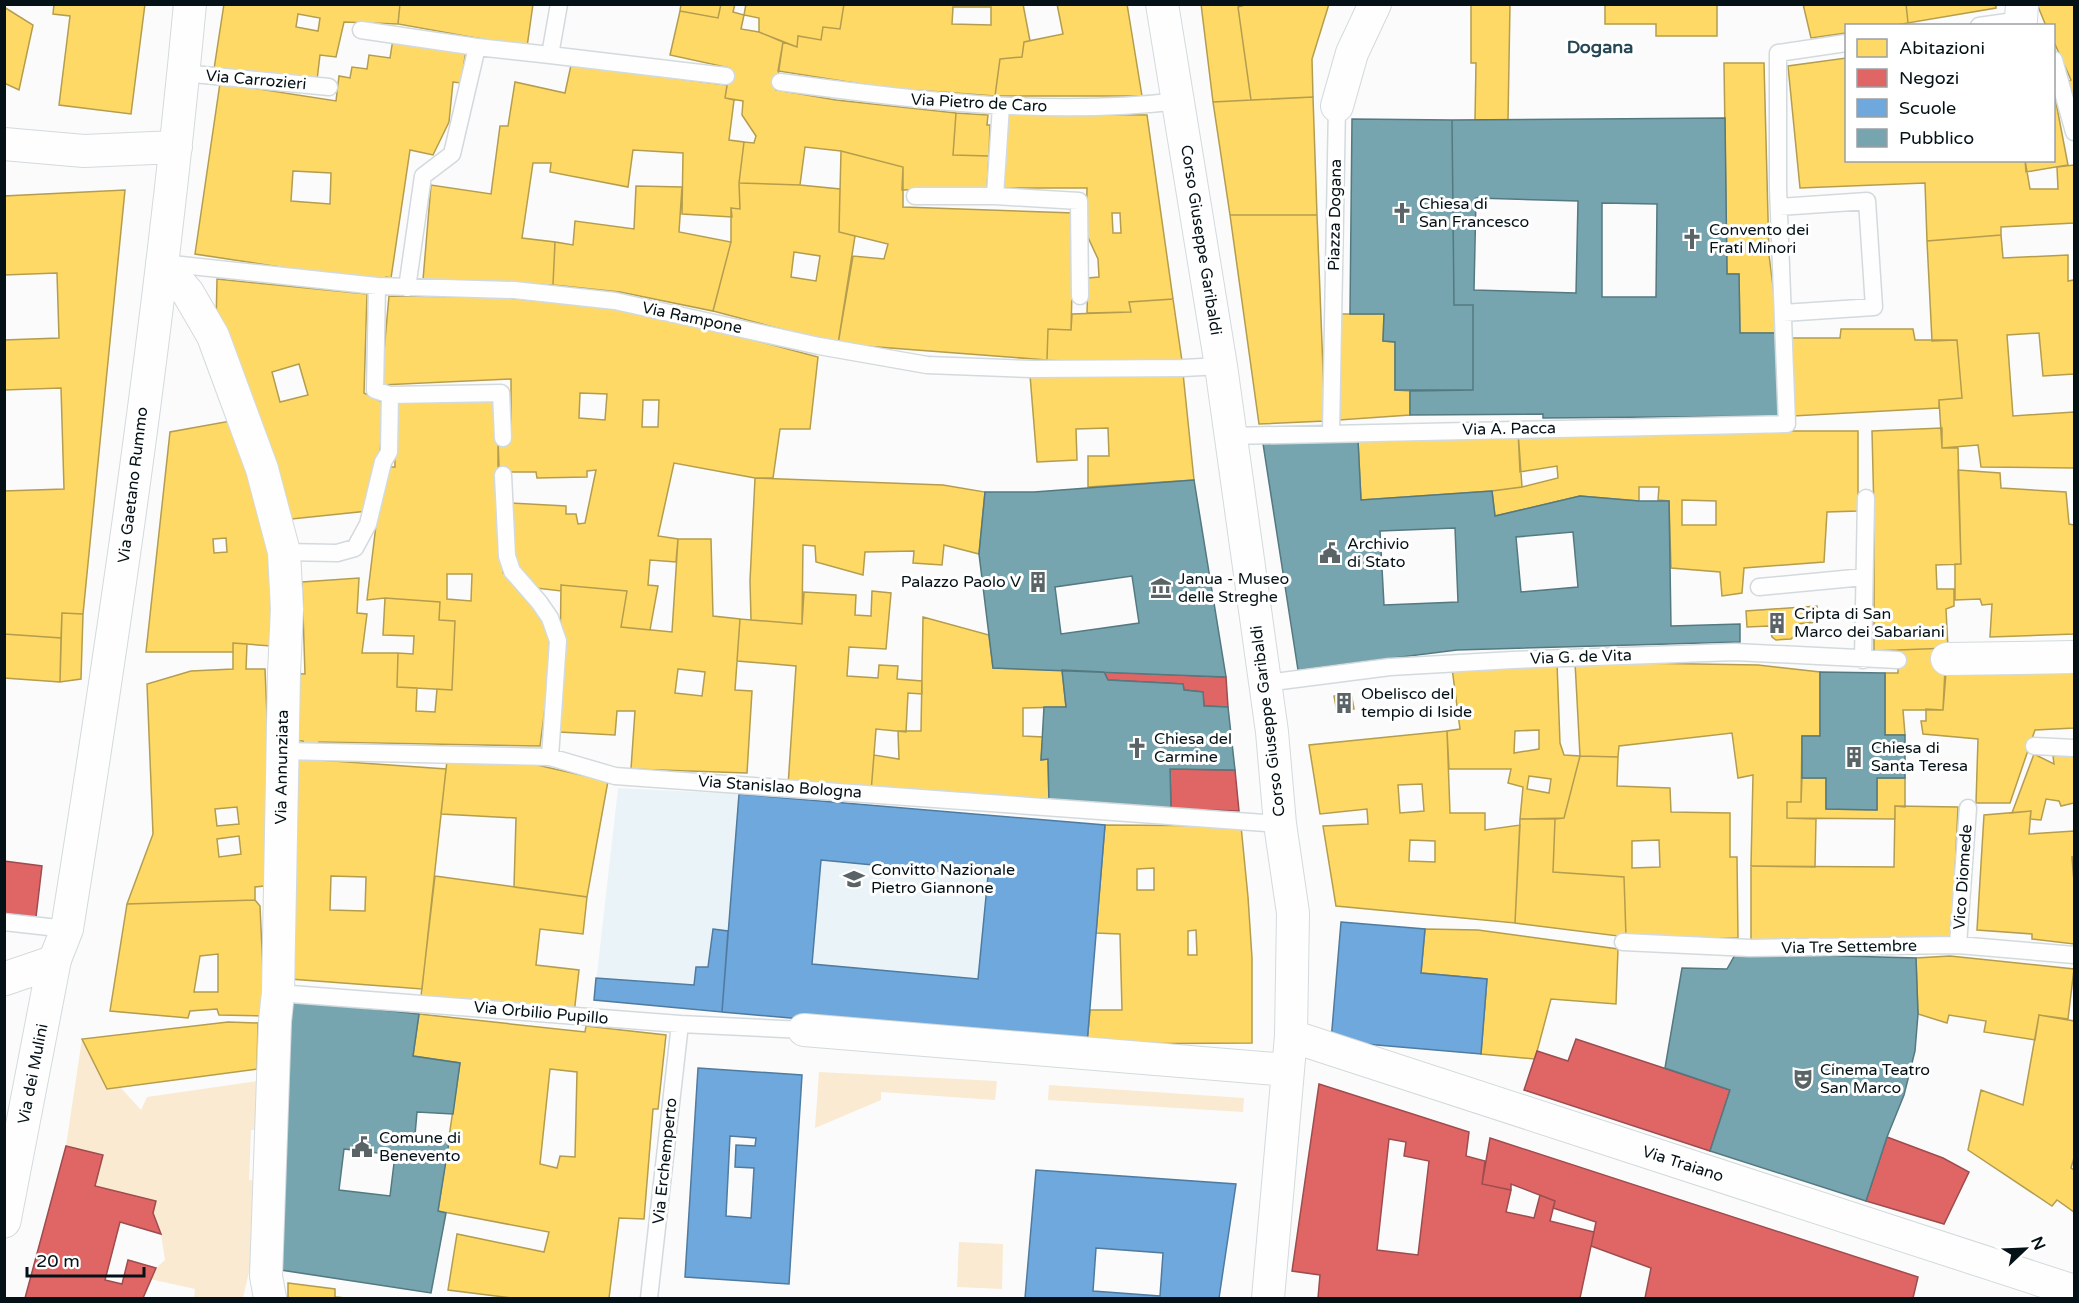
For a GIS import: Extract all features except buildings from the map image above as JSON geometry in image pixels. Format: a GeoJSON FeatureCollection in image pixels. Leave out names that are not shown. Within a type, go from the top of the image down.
{"type":"FeatureCollection","features":[{"type":"Feature","properties":{"kind":"street","name":"Via Gaetano Rummo"},"geometry":{"type":"LineString","coordinates":[[54,962],[67,929],[109,666],[162,263],[190,4]]}},
{"type":"Feature","properties":{"kind":"street","name":"Corso Giuseppe Garibaldi"},"geometry":{"type":"LineString","coordinates":[[1162,4],[1221,366],[1266,683],[1280,824],[1293,913],[1291,1036],[1269,1299]]}},
{"type":"Feature","properties":{"kind":"street","name":"Piazza Dogana"},"geometry":{"type":"LineString","coordinates":[[1337,106],[1352,52],[1375,4]]}},
{"type":"Feature","properties":{"kind":"street"},"geometry":{"type":"LineString","coordinates":[[4,144],[84,151],[176,147]]}},
{"type":"Feature","properties":{"kind":"street","name":"Via Annunziata"},"geometry":{"type":"LineString","coordinates":[[162,263],[188,293],[213,336],[262,469],[284,552],[287,609],[278,993],[266,1276],[270,1299]]}},
{"type":"Feature","properties":{"kind":"street"},"geometry":{"type":"LineString","coordinates":[[1947,659],[2074,657]]}},
{"type":"Feature","properties":{"kind":"street"},"geometry":{"type":"LineString","coordinates":[[4,979],[54,962]]}},
{"type":"Feature","properties":{"kind":"street","name":"Via dei Mulini"},"geometry":{"type":"LineString","coordinates":[[4,1221],[54,962]]}},
{"type":"Feature","properties":{"kind":"street"},"geometry":{"type":"LineString","coordinates":[[804,1030],[1287,1070]]}},
{"type":"Feature","properties":{"kind":"street","name":"Via Traiano"},"geometry":{"type":"LineString","coordinates":[[1291,1036],[2074,1291]]}},
{"type":"Feature","properties":{"kind":"lane"},"geometry":{"type":"LineString","coordinates":[[550,55],[559,4]]}},
{"type":"Feature","properties":{"kind":"lane"},"geometry":{"type":"LineString","coordinates":[[1989,24],[2024,17]]}},
{"type":"Feature","properties":{"kind":"lane"},"geometry":{"type":"LineString","coordinates":[[361,30],[477,47],[726,76]]}},
{"type":"Feature","properties":{"kind":"lane"},"geometry":{"type":"LineString","coordinates":[[1779,207],[1867,201],[1874,307],[1784,313],[1779,207],[1778,52],[1845,43]]}},
{"type":"Feature","properties":{"kind":"lane"},"geometry":{"type":"LineString","coordinates":[[407,288],[423,176],[452,154],[477,47]]}},
{"type":"Feature","properties":{"kind":"lane"},"geometry":{"type":"LineString","coordinates":[[2055,64],[2074,132]]}},
{"type":"Feature","properties":{"kind":"lane","name":"Via Carrozieri"},"geometry":{"type":"LineString","coordinates":[[183,74],[329,87]]}},
{"type":"Feature","properties":{"kind":"lane","name":"Via Pietro de Caro"},"geometry":{"type":"LineString","coordinates":[[780,82],[899,99],[1001,106],[1128,106],[1179,101]]}},
{"type":"Feature","properties":{"kind":"lane"},"geometry":{"type":"LineString","coordinates":[[995,196],[1001,106]]}},
{"type":"Feature","properties":{"kind":"lane","name":"Piazza Dogana"},"geometry":{"type":"LineString","coordinates":[[1331,433],[1337,106]]}},
{"type":"Feature","properties":{"kind":"lane"},"geometry":{"type":"LineString","coordinates":[[915,196],[995,196],[1079,201],[1080,296]]}},
{"type":"Feature","properties":{"kind":"lane","name":"Via Rampone"},"geometry":{"type":"LineString","coordinates":[[162,263],[377,286],[514,290],[615,301],[819,346],[927,365],[1032,369],[1221,366]]}},
{"type":"Feature","properties":{"kind":"lane"},"geometry":{"type":"LineString","coordinates":[[377,286],[375,390],[390,395],[501,393],[503,438]]}},
{"type":"Feature","properties":{"kind":"lane","name":"Via A. Pacca"},"geometry":{"type":"LineString","coordinates":[[1231,436],[1787,424],[1784,313]]}},
{"type":"Feature","properties":{"kind":"lane"},"geometry":{"type":"LineString","coordinates":[[284,552],[337,553],[355,548],[368,524],[383,462],[390,452],[390,395]]}},
{"type":"Feature","properties":{"kind":"lane"},"geometry":{"type":"LineString","coordinates":[[503,475],[507,556],[512,572],[550,618],[558,641],[550,757]]}},
{"type":"Feature","properties":{"kind":"lane"},"geometry":{"type":"LineString","coordinates":[[1863,660],[1866,498]]}},
{"type":"Feature","properties":{"kind":"lane"},"geometry":{"type":"LineString","coordinates":[[1759,587],[1864,577]]}},
{"type":"Feature","properties":{"kind":"lane","name":"Via G. de Vita"},"geometry":{"type":"LineString","coordinates":[[1266,683],[1390,667],[1513,660],[1735,652],[1898,660]]}},
{"type":"Feature","properties":{"kind":"lane"},"geometry":{"type":"LineString","coordinates":[[2034,746],[2074,748]]}},
{"type":"Feature","properties":{"kind":"lane","name":"Via Stanislao Bologna"},"geometry":{"type":"LineString","coordinates":[[282,751],[550,757],[615,776],[1280,824]]}},
{"type":"Feature","properties":{"kind":"lane","name":"Vico Diomede"},"geometry":{"type":"LineString","coordinates":[[1958,945],[1968,808]]}},
{"type":"Feature","properties":{"kind":"lane"},"geometry":{"type":"LineString","coordinates":[[4,922],[67,929]]}},
{"type":"Feature","properties":{"kind":"lane","name":"Via Tre Settembre"},"geometry":{"type":"LineString","coordinates":[[1623,942],[1750,948],[1958,945],[2074,955]]}},
{"type":"Feature","properties":{"kind":"lane","name":"Via Orbilio Pupillo"},"geometry":{"type":"LineString","coordinates":[[278,993],[680,1024],[804,1030]]}},
{"type":"Feature","properties":{"kind":"lane","name":"Via Erchemperto"},"geometry":{"type":"LineString","coordinates":[[649,1299],[680,1024]]}},
{"type":"Feature","properties":{"kind":"shaded area","name":"Convitto Nazionale Pietro Giannone"},"geometry":{"type":"Polygon","coordinates":[[[618,788],[739,794],[1105,825],[1087,1044],[594,1000],[618,788]]]}},
{"type":"Feature","properties":{"kind":"shaded area"},"geometry":{"type":"Polygon","coordinates":[[[82,1039],[107,1089],[120,1087],[141,1110],[147,1097],[264,1080],[261,1130],[251,1130],[249,1180],[260,1181],[257,1237],[243,1298],[194,1298],[195,1289],[150,1279],[156,1268],[165,1260],[161,1234],[153,1213],[156,1201],[95,1186],[66,1146],[82,1039]]]}},
{"type":"Feature","properties":{"kind":"shaded area"},"geometry":{"type":"Polygon","coordinates":[[[819,1072],[997,1081],[995,1100],[881,1092],[881,1100],[815,1128],[819,1072]]]}},
{"type":"Feature","properties":{"kind":"shaded area"},"geometry":{"type":"Polygon","coordinates":[[[1049,1085],[1244,1098],[1243,1112],[1048,1100],[1049,1085]]]}},
{"type":"Feature","properties":{"kind":"shaded area"},"geometry":{"type":"Polygon","coordinates":[[[959,1242],[1003,1244],[1002,1289],[957,1287],[959,1242]]]}},
{"type":"Feature","properties":{"kind":"place","name":"Chiesa di San Francesco"},"geometry":{"type":"Point","coordinates":[1402,213]}},
{"type":"Feature","properties":{"kind":"place","name":"Convento dei Frati Minori"},"geometry":{"type":"Point","coordinates":[1692,239]}},
{"type":"Feature","properties":{"kind":"place","name":"Archivio di Stato"},"geometry":{"type":"Point","coordinates":[1330,553]}},
{"type":"Feature","properties":{"kind":"place","name":"Palazzo Paolo V"},"geometry":{"type":"Point","coordinates":[1038,582]}},
{"type":"Feature","properties":{"kind":"place","name":"Janua - Museo delle Streghe"},"geometry":{"type":"Point","coordinates":[1161,588]}},
{"type":"Feature","properties":{"kind":"place","name":"Cripta di San Marco dei Sabariani"},"geometry":{"type":"Point","coordinates":[1777,623]}},
{"type":"Feature","properties":{"kind":"place","name":"Obelisco del tempio di Iside"},"geometry":{"type":"Point","coordinates":[1344,703]}},
{"type":"Feature","properties":{"kind":"place","name":"Chiesa del Carmine"},"geometry":{"type":"Point","coordinates":[1137,748]}},
{"type":"Feature","properties":{"kind":"place","name":"Chiesa di Santa Teresa"},"geometry":{"type":"Point","coordinates":[1854,757]}},
{"type":"Feature","properties":{"kind":"place","name":"Convitto Nazionale Pietro Giannone"},"geometry":{"type":"Point","coordinates":[854,879]}},
{"type":"Feature","properties":{"kind":"place","name":"Cinema Teatro San Marco"},"geometry":{"type":"Point","coordinates":[1803,1079]}},
{"type":"Feature","properties":{"kind":"place","name":"Comune di Benevento"},"geometry":{"type":"Point","coordinates":[362,1147]}},
{"type":"Feature","properties":{"kind":"district","name":"Dogana"},"geometry":{"type":"Point","coordinates":[1600,47]}}]}
